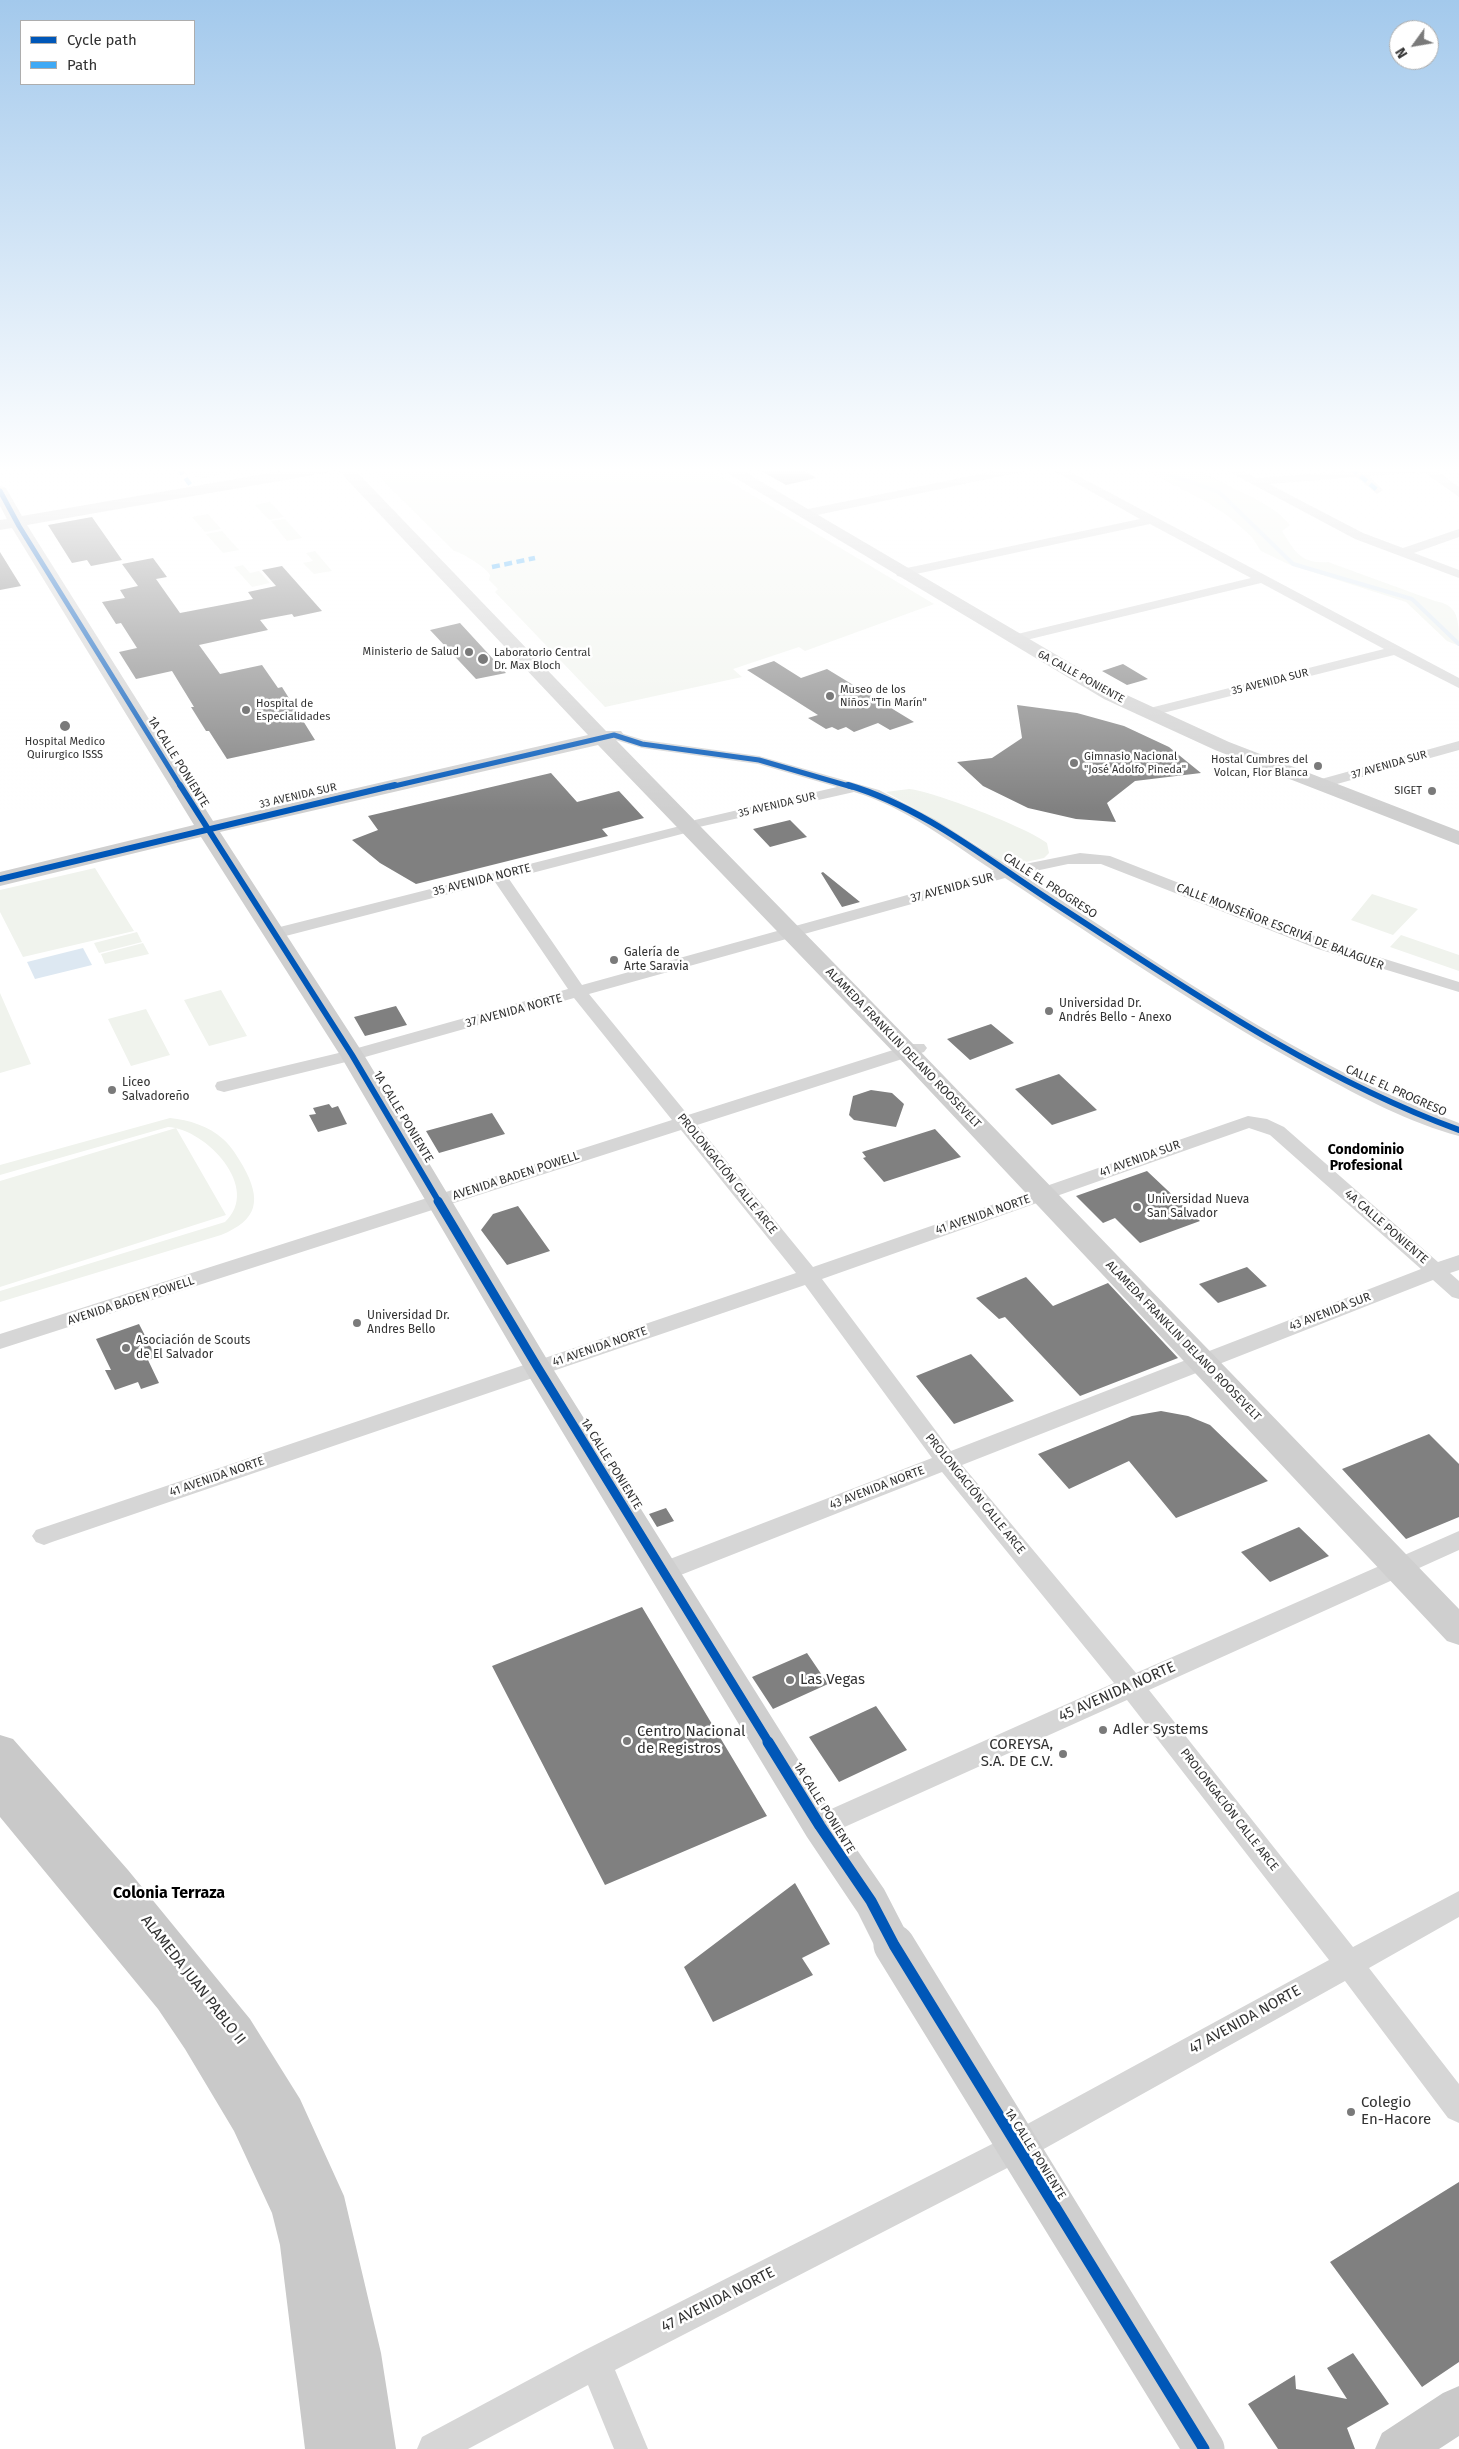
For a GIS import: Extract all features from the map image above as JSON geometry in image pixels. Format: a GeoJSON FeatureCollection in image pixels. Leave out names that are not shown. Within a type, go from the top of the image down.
{"type":"FeatureCollection","features":[{"type":"Feature","properties":{"kind":"main road","name":"ALAMEDA JUAN PABLO II"},"geometry":{"type":"LineString","coordinates":[[0,1750],[115,1882],[236,2032],[285,2112],[323,2196],[359,2353],[373,2449]]}},
{"type":"Feature","properties":{"kind":"main road","name":"ALAMEDA JUAN PABLO II"},"geometry":{"type":"LineString","coordinates":[[0,1790],[172,1996],[200,2036],[249,2117],[292,2210],[302,2245],[328,2449]]}},
{"type":"Feature","properties":{"kind":"main road"},"geometry":{"type":"LineString","coordinates":[[1398,2449],[1459,2409]]}},
{"type":"Feature","properties":{"kind":"street","name":"1A CALLE PONIENTE"},"geometry":{"type":"LineString","coordinates":[[47,582],[352,1055],[538,1368],[665,1571],[820,1826],[871,1901],[894,1945],[1204,2449]]}},
{"type":"Feature","properties":{"kind":"street","name":"ALAMEDA FRANKLIN DELANO ROOSEVELT"},"geometry":{"type":"LineString","coordinates":[[457,582],[696,825],[1406,1563],[1459,1607]]}},
{"type":"Feature","properties":{"kind":"street","name":"ALAMEDA FRANKLIN DELANO ROOSEVELT"},"geometry":{"type":"LineString","coordinates":[[463,582],[608,736]]}},
{"type":"Feature","properties":{"kind":"street","name":"6A CALLE PONIENTE"},"geometry":{"type":"LineString","coordinates":[[918,582],[1088,683],[1147,713],[1459,839]]}},
{"type":"Feature","properties":{"kind":"street"},"geometry":{"type":"LineString","coordinates":[[1014,639],[1252,582]]}},
{"type":"Feature","properties":{"kind":"street"},"geometry":{"type":"LineString","coordinates":[[1266,582],[1393,651],[1459,684]]}},
{"type":"Feature","properties":{"kind":"street","name":"35 AVENIDA SUR"},"geometry":{"type":"LineString","coordinates":[[1147,713],[1393,651]]}},
{"type":"Feature","properties":{"kind":"street","name":"CALLE EL PROGRESO"},"geometry":{"type":"LineString","coordinates":[[608,736],[642,744],[759,760],[854,787],[894,802],[1008,872],[1224,1013],[1377,1097],[1459,1130]]}},
{"type":"Feature","properties":{"kind":"street","name":"33 AVENIDA SUR"},"geometry":{"type":"LineString","coordinates":[[0,879],[206,828],[608,736]]}},
{"type":"Feature","properties":{"kind":"street","name":"37 AVENIDA SUR"},"geometry":{"type":"LineString","coordinates":[[1319,784],[1459,746]]}},
{"type":"Feature","properties":{"kind":"street","name":"35 AVENIDA SUR"},"geometry":{"type":"LineString","coordinates":[[696,825],[854,787]]}},
{"type":"Feature","properties":{"kind":"street","name":"35 AVENIDA NORTE"},"geometry":{"type":"LineString","coordinates":[[274,934],[696,825]]}},
{"type":"Feature","properties":{"kind":"street","name":"37 AVENIDA SUR"},"geometry":{"type":"LineString","coordinates":[[797,930],[1008,872],[1069,859],[1092,857],[1104,859]]}},
{"type":"Feature","properties":{"kind":"street","name":"CALLE MONSEÑOR ESCRIVÁ DE BALAGUER"},"geometry":{"type":"LineString","coordinates":[[1104,859],[1279,928],[1405,973],[1459,987]]}},
{"type":"Feature","properties":{"kind":"street","name":"PROLONGACIÓN CALLE ARCE"},"geometry":{"type":"LineString","coordinates":[[499,876],[579,993],[809,1276],[946,1461],[1131,1686],[1459,2108]]}},
{"type":"Feature","properties":{"kind":"street","name":"37 AVENIDA NORTE"},"geometry":{"type":"LineString","coordinates":[[224,1086],[352,1055],[579,993],[797,930]]}},
{"type":"Feature","properties":{"kind":"street","name":"AVENIDA BADEN POWELL"},"geometry":{"type":"LineString","coordinates":[[0,1342],[912,1050]]}},
{"type":"Feature","properties":{"kind":"street","name":"4A CALLE PONIENTE"},"geometry":{"type":"LineString","coordinates":[[1237,1124],[1254,1121],[1271,1127],[1459,1292]]}},
{"type":"Feature","properties":{"kind":"street","name":"41 AVENIDA SUR"},"geometry":{"type":"LineString","coordinates":[[1049,1192],[1237,1124]]}},
{"type":"Feature","properties":{"kind":"street","name":"41 AVENIDA NORTE"},"geometry":{"type":"LineString","coordinates":[[44,1536],[809,1276],[1049,1192]]}},
{"type":"Feature","properties":{"kind":"street","name":"43 AVENIDA SUR"},"geometry":{"type":"LineString","coordinates":[[1209,1360],[1459,1262]]}},
{"type":"Feature","properties":{"kind":"street","name":"43 AVENIDA NORTE"},"geometry":{"type":"LineString","coordinates":[[665,1571],[1209,1360]]}},
{"type":"Feature","properties":{"kind":"street","name":"45 AVENIDA NORTE"},"geometry":{"type":"LineString","coordinates":[[820,1826],[1459,1540]]}},
{"type":"Feature","properties":{"kind":"street","name":"ALAMEDA FRANKLIN DELANO ROOSEVELT"},"geometry":{"type":"LineString","coordinates":[[1406,1563],[1459,1631]]}},
{"type":"Feature","properties":{"kind":"street","name":"1A CALLE PONIENTE"},"geometry":{"type":"LineString","coordinates":[[871,1901],[881,1950],[1018,2146],[1094,2269],[1225,2449]]}},
{"type":"Feature","properties":{"kind":"street","name":"47 AVENIDA NORTE"},"geometry":{"type":"LineString","coordinates":[[434,2449],[595,2363],[1018,2146],[1459,1903]]}},
{"type":"Feature","properties":{"kind":"street","name":"1A CALLE PONIENTE"},"geometry":{"type":"LineString","coordinates":[[1094,2269],[1184,2449]]}},
{"type":"Feature","properties":{"kind":"street"},"geometry":{"type":"LineString","coordinates":[[595,2363],[631,2449]]}},
{"type":"Feature","properties":{"kind":"shaded area"},"geometry":{"type":"Polygon","coordinates":[[[248,582],[270,583],[252,587],[248,582]]]}},
{"type":"Feature","properties":{"kind":"shaded area"},"geometry":{"type":"Polygon","coordinates":[[[491,582],[898,582],[934,604],[805,651],[799,647],[733,669],[742,677],[605,707],[495,592],[498,589],[491,582]]]}},
{"type":"Feature","properties":{"kind":"shaded area"},"geometry":{"type":"Polygon","coordinates":[[[1345,582],[1384,582],[1449,606],[1458,621],[1459,646],[1447,641],[1406,602],[1345,582]]]}},
{"type":"Feature","properties":{"kind":"shaded area"},"geometry":{"type":"Polygon","coordinates":[[[909,789],[958,803],[1037,836],[1047,843],[1049,853],[1044,858],[1017,864],[1003,863],[975,844],[886,792],[909,789]]]}},
{"type":"Feature","properties":{"kind":"shaded area"},"geometry":{"type":"Polygon","coordinates":[[[95,868],[134,931],[23,957],[0,912],[0,890],[95,868]]]}},
{"type":"Feature","properties":{"kind":"shaded area"},"geometry":{"type":"Polygon","coordinates":[[[1372,894],[1418,909],[1393,935],[1351,920],[1372,894]]]}},
{"type":"Feature","properties":{"kind":"shaded area"},"geometry":{"type":"Polygon","coordinates":[[[137,932],[142,942],[99,953],[94,943],[137,932]]]}},
{"type":"Feature","properties":{"kind":"shaded area"},"geometry":{"type":"Polygon","coordinates":[[[1401,935],[1459,955],[1459,971],[1390,947],[1401,935]]]}},
{"type":"Feature","properties":{"kind":"shaded area"},"geometry":{"type":"Polygon","coordinates":[[[143,943],[149,954],[105,964],[101,954],[143,943]]]}},
{"type":"Feature","properties":{"kind":"shaded area"},"geometry":{"type":"Polygon","coordinates":[[[83,948],[92,965],[35,979],[27,962],[83,948]]]}},
{"type":"Feature","properties":{"kind":"shaded area"},"geometry":{"type":"Polygon","coordinates":[[[221,990],[247,1036],[209,1046],[184,1000],[221,990]]]}},
{"type":"Feature","properties":{"kind":"shaded area"},"geometry":{"type":"Polygon","coordinates":[[[0,993],[31,1064],[0,1073],[0,993]]]}},
{"type":"Feature","properties":{"kind":"shaded area"},"geometry":{"type":"Polygon","coordinates":[[[146,1009],[170,1055],[131,1066],[108,1019],[146,1009]]]}},
{"type":"Feature","properties":{"kind":"shaded area"},"geometry":{"type":"Polygon","coordinates":[[[170,1118],[184,1120],[205,1127],[223,1139],[234,1152],[243,1166],[253,1189],[253,1208],[243,1223],[221,1235],[0,1302],[0,1291],[225,1222],[235,1208],[237,1193],[233,1178],[225,1162],[212,1149],[198,1138],[183,1130],[168,1127],[0,1175],[0,1165],[170,1118]]]}},
{"type":"Feature","properties":{"kind":"shaded area"},"geometry":{"type":"Polygon","coordinates":[[[176,1128],[226,1215],[0,1287],[0,1181],[176,1128]]]}},
{"type":"Feature","properties":{"kind":"building"},"geometry":{"type":"Polygon","coordinates":[[[0,582],[19,582],[21,586],[0,590],[0,582]]]}},
{"type":"Feature","properties":{"kind":"building"},"geometry":{"type":"Polygon","coordinates":[[[135,582],[158,582],[180,613],[253,599],[248,592],[276,586],[273,582],[296,582],[322,611],[294,617],[292,614],[260,620],[268,630],[199,645],[220,674],[262,665],[278,688],[282,687],[315,740],[227,759],[191,707],[194,707],[172,671],[136,679],[119,652],[137,648],[121,623],[116,624],[102,602],[125,598],[120,590],[138,586],[135,582]]]}},
{"type":"Feature","properties":{"kind":"building","name":"Ministerio de Salud"},"geometry":{"type":"Polygon","coordinates":[[[460,623],[506,673],[476,679],[430,630],[460,623]]]}},
{"type":"Feature","properties":{"kind":"building","name":"Museo de los Niños \"Tin Marín\""},"geometry":{"type":"Polygon","coordinates":[[[774,661],[801,678],[827,669],[914,722],[890,730],[878,723],[854,732],[846,727],[838,730],[832,727],[826,729],[808,718],[818,715],[747,670],[774,661]]]}},
{"type":"Feature","properties":{"kind":"building"},"geometry":{"type":"Polygon","coordinates":[[[1123,664],[1148,679],[1127,685],[1102,671],[1123,664]]]}},
{"type":"Feature","properties":{"kind":"building","name":"Gimnasio Nacional \"José Adolfo Pineda\""},"geometry":{"type":"Polygon","coordinates":[[[1017,705],[1077,713],[1124,726],[1169,747],[1201,773],[1135,781],[1107,803],[1116,822],[1076,819],[1028,808],[983,786],[957,762],[992,758],[1022,738],[1017,705]]]}},
{"type":"Feature","properties":{"kind":"building"},"geometry":{"type":"Polygon","coordinates":[[[551,773],[577,802],[619,791],[644,818],[602,829],[608,836],[416,884],[380,863],[352,840],[378,830],[368,816],[551,773]]]}},
{"type":"Feature","properties":{"kind":"building"},"geometry":{"type":"Polygon","coordinates":[[[790,820],[807,837],[770,847],[753,829],[790,820]]]}},
{"type":"Feature","properties":{"kind":"building"},"geometry":{"type":"Polygon","coordinates":[[[823,872],[860,902],[842,907],[821,873],[823,872]]]}},
{"type":"Feature","properties":{"kind":"building"},"geometry":{"type":"Polygon","coordinates":[[[396,1006],[407,1025],[365,1036],[354,1017],[396,1006]]]}},
{"type":"Feature","properties":{"kind":"building"},"geometry":{"type":"Polygon","coordinates":[[[991,1024],[1014,1043],[970,1060],[947,1039],[991,1024]]]}},
{"type":"Feature","properties":{"kind":"building"},"geometry":{"type":"Polygon","coordinates":[[[1059,1074],[1097,1110],[1052,1125],[1015,1089],[1059,1074]]]}},
{"type":"Feature","properties":{"kind":"building"},"geometry":{"type":"Polygon","coordinates":[[[871,1090],[892,1093],[904,1104],[896,1127],[854,1120],[849,1115],[853,1096],[871,1090]]]}},
{"type":"Feature","properties":{"kind":"building"},"geometry":{"type":"Polygon","coordinates":[[[329,1104],[332,1108],[338,1106],[347,1124],[318,1132],[309,1115],[316,1114],[313,1108],[329,1104]]]}},
{"type":"Feature","properties":{"kind":"building"},"geometry":{"type":"Polygon","coordinates":[[[492,1113],[505,1134],[439,1153],[426,1131],[492,1113]]]}},
{"type":"Feature","properties":{"kind":"building"},"geometry":{"type":"Polygon","coordinates":[[[935,1129],[961,1157],[884,1182],[863,1158],[866,1157],[862,1152],[935,1129]]]}},
{"type":"Feature","properties":{"kind":"building","name":"Universidad Nueva San Salvador"},"geometry":{"type":"Polygon","coordinates":[[[1147,1171],[1200,1221],[1140,1243],[1115,1218],[1103,1223],[1076,1196],[1147,1171]]]}},
{"type":"Feature","properties":{"kind":"building"},"geometry":{"type":"Polygon","coordinates":[[[518,1206],[550,1251],[507,1265],[481,1230],[493,1214],[518,1206]]]}},
{"type":"Feature","properties":{"kind":"building"},"geometry":{"type":"Polygon","coordinates":[[[1247,1267],[1267,1286],[1218,1303],[1199,1284],[1247,1267]]]}},
{"type":"Feature","properties":{"kind":"building"},"geometry":{"type":"Polygon","coordinates":[[[1026,1277],[1053,1306],[1108,1283],[1178,1358],[1080,1396],[1005,1317],[999,1319],[976,1298],[1026,1277]]]}},
{"type":"Feature","properties":{"kind":"building","name":"Asociación de Scouts de El Salvador"},"geometry":{"type":"Polygon","coordinates":[[[139,1324],[156,1357],[148,1360],[159,1383],[141,1389],[138,1382],[115,1390],[105,1370],[111,1370],[96,1339],[139,1324]]]}},
{"type":"Feature","properties":{"kind":"building"},"geometry":{"type":"Polygon","coordinates":[[[971,1354],[1014,1401],[954,1424],[916,1376],[971,1354]]]}},
{"type":"Feature","properties":{"kind":"building"},"geometry":{"type":"Polygon","coordinates":[[[1161,1411],[1188,1416],[1210,1425],[1268,1481],[1176,1518],[1129,1461],[1069,1489],[1038,1454],[1132,1416],[1161,1411]]]}},
{"type":"Feature","properties":{"kind":"building"},"geometry":{"type":"Polygon","coordinates":[[[1429,1434],[1459,1464],[1459,1517],[1406,1539],[1342,1469],[1429,1434]]]}},
{"type":"Feature","properties":{"kind":"building"},"geometry":{"type":"Polygon","coordinates":[[[666,1508],[674,1521],[657,1527],[649,1514],[666,1508]]]}},
{"type":"Feature","properties":{"kind":"building"},"geometry":{"type":"Polygon","coordinates":[[[1299,1527],[1329,1556],[1270,1582],[1241,1552],[1299,1527]]]}},
{"type":"Feature","properties":{"kind":"building","name":"Centro Nacional de Registros"},"geometry":{"type":"Polygon","coordinates":[[[642,1607],[767,1816],[605,1885],[492,1666],[642,1607]]]}},
{"type":"Feature","properties":{"kind":"building","name":"Las Vegas"},"geometry":{"type":"Polygon","coordinates":[[[807,1653],[828,1684],[773,1709],[752,1677],[807,1653]]]}},
{"type":"Feature","properties":{"kind":"building"},"geometry":{"type":"Polygon","coordinates":[[[876,1706],[907,1750],[839,1782],[809,1737],[876,1706]]]}},
{"type":"Feature","properties":{"kind":"building"},"geometry":{"type":"Polygon","coordinates":[[[795,1883],[830,1944],[802,1958],[813,1975],[713,2022],[684,1967],[795,1883]]]}},
{"type":"Feature","properties":{"kind":"building"},"geometry":{"type":"Polygon","coordinates":[[[1459,2182],[1459,2362],[1422,2387],[1330,2262],[1459,2182]]]}},
{"type":"Feature","properties":{"kind":"building"},"geometry":{"type":"Polygon","coordinates":[[[1353,2353],[1389,2404],[1347,2428],[1355,2449],[1278,2449],[1248,2404],[1295,2375],[1296,2389],[1347,2399],[1327,2368],[1353,2353]]]}},
{"type":"Feature","properties":{"kind":"waterway"},"geometry":{"type":"LineString","coordinates":[[1355,582],[1412,599],[1459,644]]}},
{"type":"Feature","properties":{"kind":"cycle path"},"geometry":{"type":"LineString","coordinates":[[54,582],[238,879],[352,1055],[538,1368],[820,1826],[871,1901],[894,1945],[1204,2449]]}},
{"type":"Feature","properties":{"kind":"cycle path"},"geometry":{"type":"LineString","coordinates":[[0,879],[206,829],[614,735],[642,744],[759,760],[874,793],[931,823],[1224,1013],[1281,1046],[1338,1078],[1398,1106],[1459,1130]]}},
{"type":"Feature","properties":{"kind":"place","name":"Ministerio de Salud"},"geometry":{"type":"Point","coordinates":[469,652]}},
{"type":"Feature","properties":{"kind":"place","name":"Laboratorio Central Dr. Max Bloch"},"geometry":{"type":"Point","coordinates":[483,659]}},
{"type":"Feature","properties":{"kind":"place","name":"Museo de los Niños \"Tin Marín\""},"geometry":{"type":"Point","coordinates":[830,696]}},
{"type":"Feature","properties":{"kind":"place","name":"Hospital de Especialidades"},"geometry":{"type":"Point","coordinates":[246,710]}},
{"type":"Feature","properties":{"kind":"place","name":"Hospital Medico Quirurgico ISSS"},"geometry":{"type":"Point","coordinates":[65,726]}},
{"type":"Feature","properties":{"kind":"place","name":"Gimnasio Nacional \"José Adolfo Pineda\""},"geometry":{"type":"Point","coordinates":[1074,763]}},
{"type":"Feature","properties":{"kind":"place","name":"Hostal Cumbres del Volcan, Flor Blanca"},"geometry":{"type":"Point","coordinates":[1318,766]}},
{"type":"Feature","properties":{"kind":"place","name":"SIGET"},"geometry":{"type":"Point","coordinates":[1432,791]}},
{"type":"Feature","properties":{"kind":"place","name":"Galería de Arte Saravia"},"geometry":{"type":"Point","coordinates":[614,960]}},
{"type":"Feature","properties":{"kind":"place","name":"Universidad Dr. Andrés Bello - Anexo"},"geometry":{"type":"Point","coordinates":[1049,1011]}},
{"type":"Feature","properties":{"kind":"place","name":"Liceo Salvadoreño"},"geometry":{"type":"Point","coordinates":[112,1090]}},
{"type":"Feature","properties":{"kind":"place","name":"Universidad Nueva San Salvador"},"geometry":{"type":"Point","coordinates":[1137,1207]}},
{"type":"Feature","properties":{"kind":"place","name":"Universidad Dr. Andres Bello"},"geometry":{"type":"Point","coordinates":[357,1323]}},
{"type":"Feature","properties":{"kind":"place","name":"Asociación de Scouts de El Salvador"},"geometry":{"type":"Point","coordinates":[126,1348]}},
{"type":"Feature","properties":{"kind":"place","name":"Las Vegas"},"geometry":{"type":"Point","coordinates":[790,1680]}},
{"type":"Feature","properties":{"kind":"place","name":"Adler Systems"},"geometry":{"type":"Point","coordinates":[1103,1730]}},
{"type":"Feature","properties":{"kind":"place","name":"Centro Nacional de Registros"},"geometry":{"type":"Point","coordinates":[627,1741]}},
{"type":"Feature","properties":{"kind":"place","name":"COREYSA, S.A. DE C.V."},"geometry":{"type":"Point","coordinates":[1063,1754]}},
{"type":"Feature","properties":{"kind":"place","name":"Colegio En-Hacore"},"geometry":{"type":"Point","coordinates":[1351,2112]}},
{"type":"Feature","properties":{"kind":"district","name":"Condominio Profesional"},"geometry":{"type":"Point","coordinates":[1366,1158]}},
{"type":"Feature","properties":{"kind":"district","name":"Colonia Terraza"},"geometry":{"type":"Point","coordinates":[169,1894]}}]}
